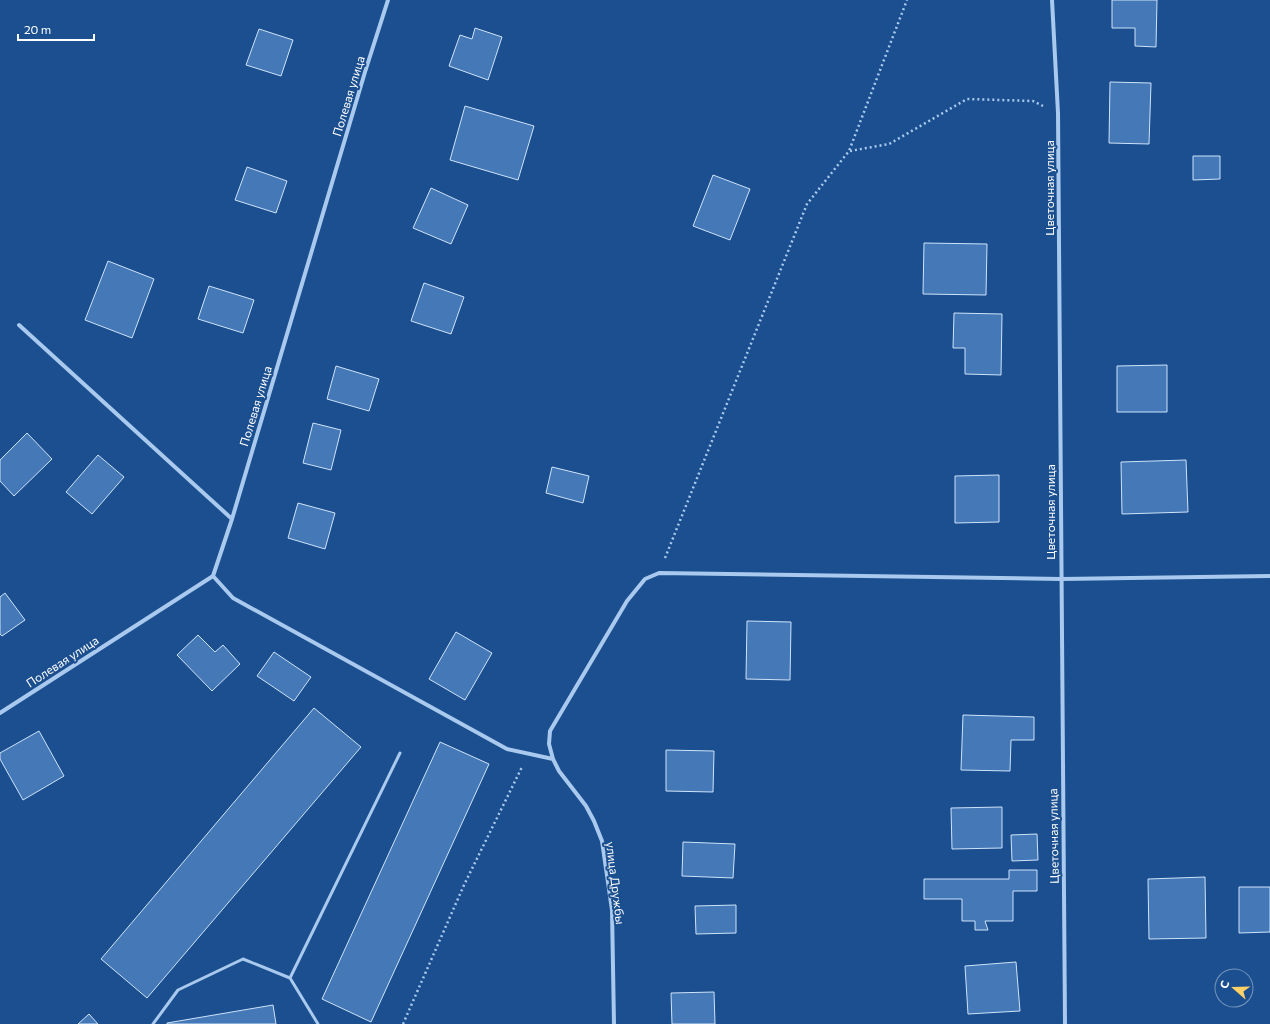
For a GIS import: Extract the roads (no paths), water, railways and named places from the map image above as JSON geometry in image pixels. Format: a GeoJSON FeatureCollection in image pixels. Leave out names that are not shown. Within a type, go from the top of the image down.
{"type":"FeatureCollection","features":[{"type":"Feature","properties":{"kind":"street","name":"Полевая улица"},"geometry":{"type":"LineString","coordinates":[[0,713],[213,576],[232,519],[388,0]]}},
{"type":"Feature","properties":{"kind":"street","name":"Цветочная улица"},"geometry":{"type":"LineString","coordinates":[[1052,0],[1058,113],[1065,1024]]}},
{"type":"Feature","properties":{"kind":"street"},"geometry":{"type":"LineString","coordinates":[[19,325],[232,519]]}},
{"type":"Feature","properties":{"kind":"street"},"geometry":{"type":"LineString","coordinates":[[213,576],[233,598],[508,749],[552,760],[549,744],[550,731],[627,602],[645,579],[659,573],[1061,579],[1270,576]]}},
{"type":"Feature","properties":{"kind":"street","name":"улица Дружбы"},"geometry":{"type":"LineString","coordinates":[[552,760],[586,806],[602,841],[612,910],[614,1024]]}},
{"type":"Feature","properties":{"kind":"lane"},"geometry":{"type":"LineString","coordinates":[[290,978],[400,753]]}},
{"type":"Feature","properties":{"kind":"lane"},"geometry":{"type":"LineString","coordinates":[[153,1024],[178,990],[244,959],[290,978],[318,1024]]}}]}
